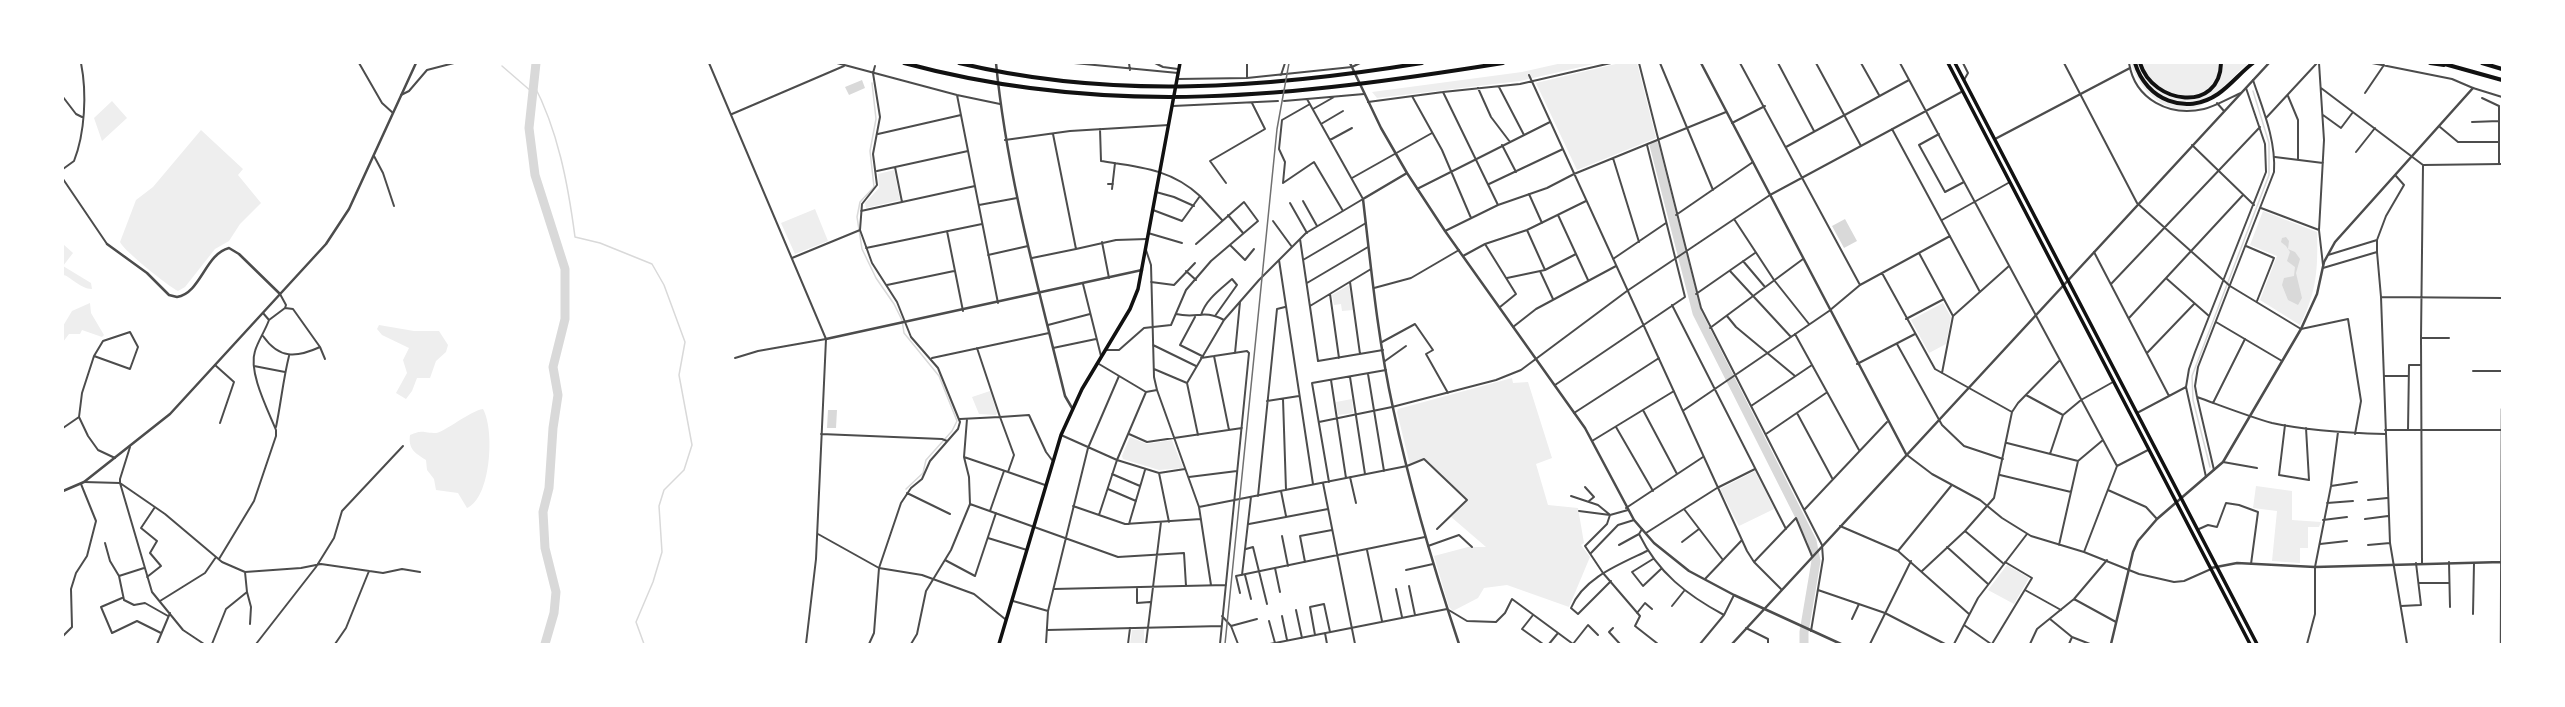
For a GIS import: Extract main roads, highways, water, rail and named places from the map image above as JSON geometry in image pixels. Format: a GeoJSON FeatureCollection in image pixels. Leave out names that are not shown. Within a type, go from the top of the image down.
{"type":"FeatureCollection","features":[{"type":"Feature","properties":{"kind":"highway"},"geometry":{"type":"LineString","coordinates":[[904,63],[991,82],[1074,94],[1168,98],[1290,93],[1369,84],[1503,63]]}},
{"type":"Feature","properties":{"kind":"highway"},"geometry":{"type":"LineString","coordinates":[[959,63],[991,70],[1064,81],[1169,87],[1285,82],[1363,73],[1422,63]]}},
{"type":"Feature","properties":{"kind":"highway"},"geometry":{"type":"LineString","coordinates":[[2135,63],[2143,81],[2152,91],[2164,99],[2183,104],[2197,103],[2218,94],[2253,63]]}},
{"type":"Feature","properties":{"kind":"highway"},"geometry":{"type":"LineString","coordinates":[[2140,63],[2148,80],[2157,89],[2168,95],[2186,98],[2197,97],[2211,87],[2217,78],[2220,63]]}},
{"type":"Feature","properties":{"kind":"highway"},"geometry":{"type":"LineString","coordinates":[[2430,63],[2458,68]]}},
{"type":"Feature","properties":{"kind":"highway"},"geometry":{"type":"LineString","coordinates":[[2441,63],[2502,80]]}},
{"type":"Feature","properties":{"kind":"highway"},"geometry":{"type":"LineString","coordinates":[[2482,63],[2502,69]]}},
{"type":"Feature","properties":{"kind":"main road"},"geometry":{"type":"LineString","coordinates":[[999,644],[1005,619],[1034,527],[1052,460],[1061,435],[1072,408],[1130,309],[1142,270],[1174,106],[1180,63]]}},
{"type":"Feature","properties":{"kind":"main road"},"geometry":{"type":"LineString","coordinates":[[1948,63],[2250,644]]}},
{"type":"Feature","properties":{"kind":"main road"},"geometry":{"type":"LineString","coordinates":[[1955,63],[2199,529],[2257,644]]}},
{"type":"Feature","properties":{"kind":"waterway"},"geometry":{"type":"LineString","coordinates":[[536,63],[529,128],[535,175],[565,269],[565,319],[553,367],[558,395],[553,428],[549,488],[543,512],[545,548],[556,592],[554,613],[545,644]]}},
{"type":"Feature","properties":{"kind":"waterway"},"geometry":{"type":"LineString","coordinates":[[502,66],[532,92]]}},
{"type":"Feature","properties":{"kind":"waterway"},"geometry":{"type":"LineString","coordinates":[[533,83],[549,119],[561,158],[575,237],[600,243],[652,264],[664,285],[685,342],[679,375],[692,445],[684,470],[664,490],[659,506],[662,552],[653,582],[636,622],[644,644]]}},
{"type":"Feature","properties":{"kind":"waterway"},"geometry":{"type":"LineString","coordinates":[[872,83],[876,119],[870,151],[874,187],[860,202],[857,217],[862,249],[876,278],[894,304],[902,320],[904,333],[939,376],[957,421],[952,431],[926,460],[923,473],[906,489]]}},
{"type":"Feature","properties":{"kind":"waterway"},"geometry":{"type":"LineString","coordinates":[[2210,467],[2193,400],[2192,376],[2269,175],[2269,143],[2253,91]]}},
{"type":"Feature","properties":{"kind":"waterway"},"geometry":{"type":"LineString","coordinates":[[1654,145],[1697,313],[1812,541],[1816,561],[1804,632],[1804,644]]}},
{"type":"Feature","properties":{"kind":"railway"},"geometry":{"type":"LineString","coordinates":[[1225,644],[1277,129],[1289,63]]}}]}
